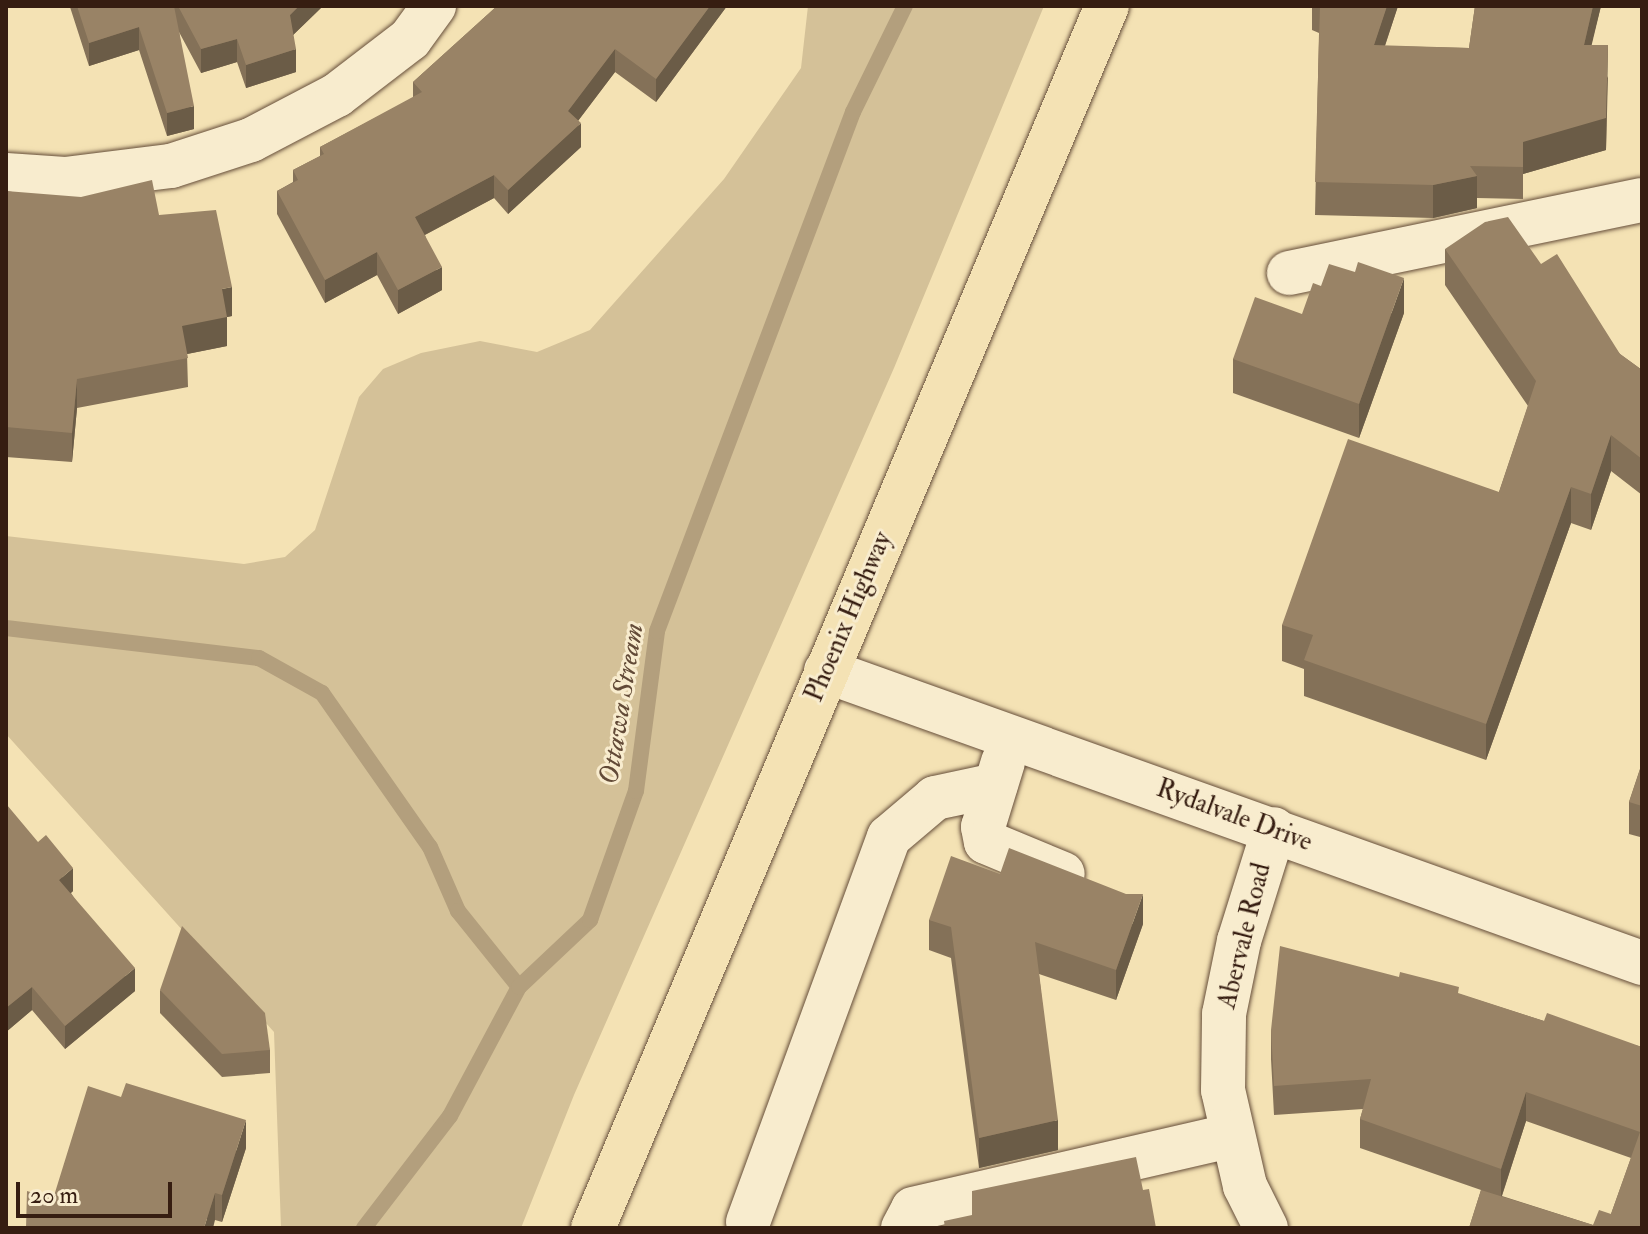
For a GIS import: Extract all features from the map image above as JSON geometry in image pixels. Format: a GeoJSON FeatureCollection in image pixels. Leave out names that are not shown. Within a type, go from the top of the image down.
{"type":"FeatureCollection","features":[{"type":"Feature","properties":{"kind":"main road","name":"Phoenix Highway"},"geometry":{"type":"LineString","coordinates":[[593,1228],[1107,6]]}},
{"type":"Feature","properties":{"kind":"street"},"geometry":{"type":"LineString","coordinates":[[6,175],[65,179],[171,166],[251,140],[337,95],[410,39],[434,6]]}},
{"type":"Feature","properties":{"kind":"street"},"geometry":{"type":"LineString","coordinates":[[1289,273],[1642,200]]}},
{"type":"Feature","properties":{"kind":"street","name":"Rydalvale Drive"},"geometry":{"type":"LineString","coordinates":[[826,671],[1642,963]]}},
{"type":"Feature","properties":{"kind":"street"},"geometry":{"type":"LineString","coordinates":[[1011,737],[983,827],[986,842],[1105,890]]}},
{"type":"Feature","properties":{"kind":"street"},"geometry":{"type":"LineString","coordinates":[[748,1222],[889,837],[935,798],[996,785]]}},
{"type":"Feature","properties":{"kind":"street","name":"Abervale Road"},"geometry":{"type":"LineString","coordinates":[[1266,1228],[1245,1186],[1223,1090],[1224,1014],[1239,941],[1274,829]]}},
{"type":"Feature","properties":{"kind":"street"},"geometry":{"type":"LineString","coordinates":[[903,1228],[913,1209],[1233,1135]]}},
{"type":"Feature","properties":{"kind":"shaded area"},"geometry":{"type":"Polygon","coordinates":[[[808,6],[1044,6],[894,368],[574,1095],[521,1228],[281,1228],[274,1032],[6,734],[6,536],[244,564],[285,557],[315,530],[359,397],[383,369],[421,353],[480,341],[537,352],[590,330],[724,179],[801,68],[808,6]]]}},
{"type":"Feature","properties":{"kind":"building"},"geometry":{"type":"Polygon","coordinates":[[[77,6],[174,6],[194,106],[167,113],[139,27],[89,43],[77,6]]]}},
{"type":"Feature","properties":{"kind":"building"},"geometry":{"type":"Polygon","coordinates":[[[178,6],[299,6],[290,15],[296,49],[246,65],[237,39],[201,49],[178,6]]]}},
{"type":"Feature","properties":{"kind":"building"},"geometry":{"type":"Polygon","coordinates":[[[497,6],[710,6],[656,79],[615,49],[568,111],[581,123],[508,190],[494,175],[415,217],[442,267],[398,290],[377,252],[325,280],[277,191],[298,180],[293,170],[324,154],[320,147],[422,92],[413,82],[497,6]]]}},
{"type":"Feature","properties":{"kind":"building"},"geometry":{"type":"Polygon","coordinates":[[[1320,6],[1387,6],[1374,45],[1469,48],[1475,6],[1593,6],[1584,45],[1608,45],[1606,118],[1523,142],[1523,167],[1470,166],[1477,176],[1433,185],[1315,182],[1320,6]]]}},
{"type":"Feature","properties":{"kind":"building"},"geometry":{"type":"Polygon","coordinates":[[[152,180],[159,215],[216,210],[232,287],[222,289],[227,317],[182,326],[188,358],[77,379],[72,433],[6,427],[6,191],[81,197],[152,180]]]}},
{"type":"Feature","properties":{"kind":"building"},"geometry":{"type":"Polygon","coordinates":[[[1508,217],[1541,264],[1557,254],[1620,354],[1642,370],[1642,459],[1611,435],[1591,494],[1571,487],[1486,724],[1304,660],[1313,635],[1282,625],[1348,439],[1499,492],[1536,381],[1445,249],[1485,222],[1508,217]]]}},
{"type":"Feature","properties":{"kind":"building"},"geometry":{"type":"Polygon","coordinates":[[[1358,262],[1404,278],[1359,404],[1233,359],[1255,297],[1302,314],[1313,283],[1321,286],[1329,264],[1355,272],[1358,262]]]}},
{"type":"Feature","properties":{"kind":"building"},"geometry":{"type":"Polygon","coordinates":[[[1642,763],[1642,806],[1629,802],[1642,763]]]}},
{"type":"Feature","properties":{"kind":"building"},"geometry":{"type":"Polygon","coordinates":[[[7,805],[38,842],[46,835],[73,868],[59,880],[135,968],[65,1026],[32,987],[6,1008],[7,805]]]}},
{"type":"Feature","properties":{"kind":"building"},"geometry":{"type":"Polygon","coordinates":[[[1009,848],[1126,894],[1143,894],[1116,970],[1035,942],[1058,1120],[979,1138],[951,927],[929,920],[951,856],[1000,874],[1009,848]]]}},
{"type":"Feature","properties":{"kind":"building"},"geometry":{"type":"Polygon","coordinates":[[[182,926],[265,1013],[270,1050],[222,1054],[160,990],[182,926]]]}},
{"type":"Feature","properties":{"kind":"building"},"geometry":{"type":"Polygon","coordinates":[[[1280,946],[1399,977],[1400,972],[1459,987],[1458,993],[1544,1021],[1547,1013],[1642,1047],[1642,1228],[1469,1228],[1481,1190],[1593,1225],[1599,1210],[1611,1214],[1640,1132],[1526,1092],[1501,1169],[1360,1119],[1371,1079],[1274,1086],[1271,1030],[1280,946]]]}},
{"type":"Feature","properties":{"kind":"building"},"geometry":{"type":"Polygon","coordinates":[[[126,1083],[246,1120],[222,1195],[215,1193],[204,1228],[26,1228],[27,1191],[53,1199],[88,1086],[121,1097],[126,1083]]]}},
{"type":"Feature","properties":{"kind":"building"},"geometry":{"type":"Polygon","coordinates":[[[1136,1157],[1143,1190],[1149,1189],[1156,1228],[945,1228],[944,1221],[972,1215],[972,1191],[1136,1157]]]}},
{"type":"Feature","properties":{"kind":"waterway","name":"Ottawa Stream"},"geometry":{"type":"LineString","coordinates":[[364,1228],[450,1116],[519,987],[590,920],[636,791],[657,631],[853,112],[905,6]]}},
{"type":"Feature","properties":{"kind":"waterway"},"geometry":{"type":"LineString","coordinates":[[6,628],[259,658],[322,693],[430,847],[458,911],[519,987]]}}]}
